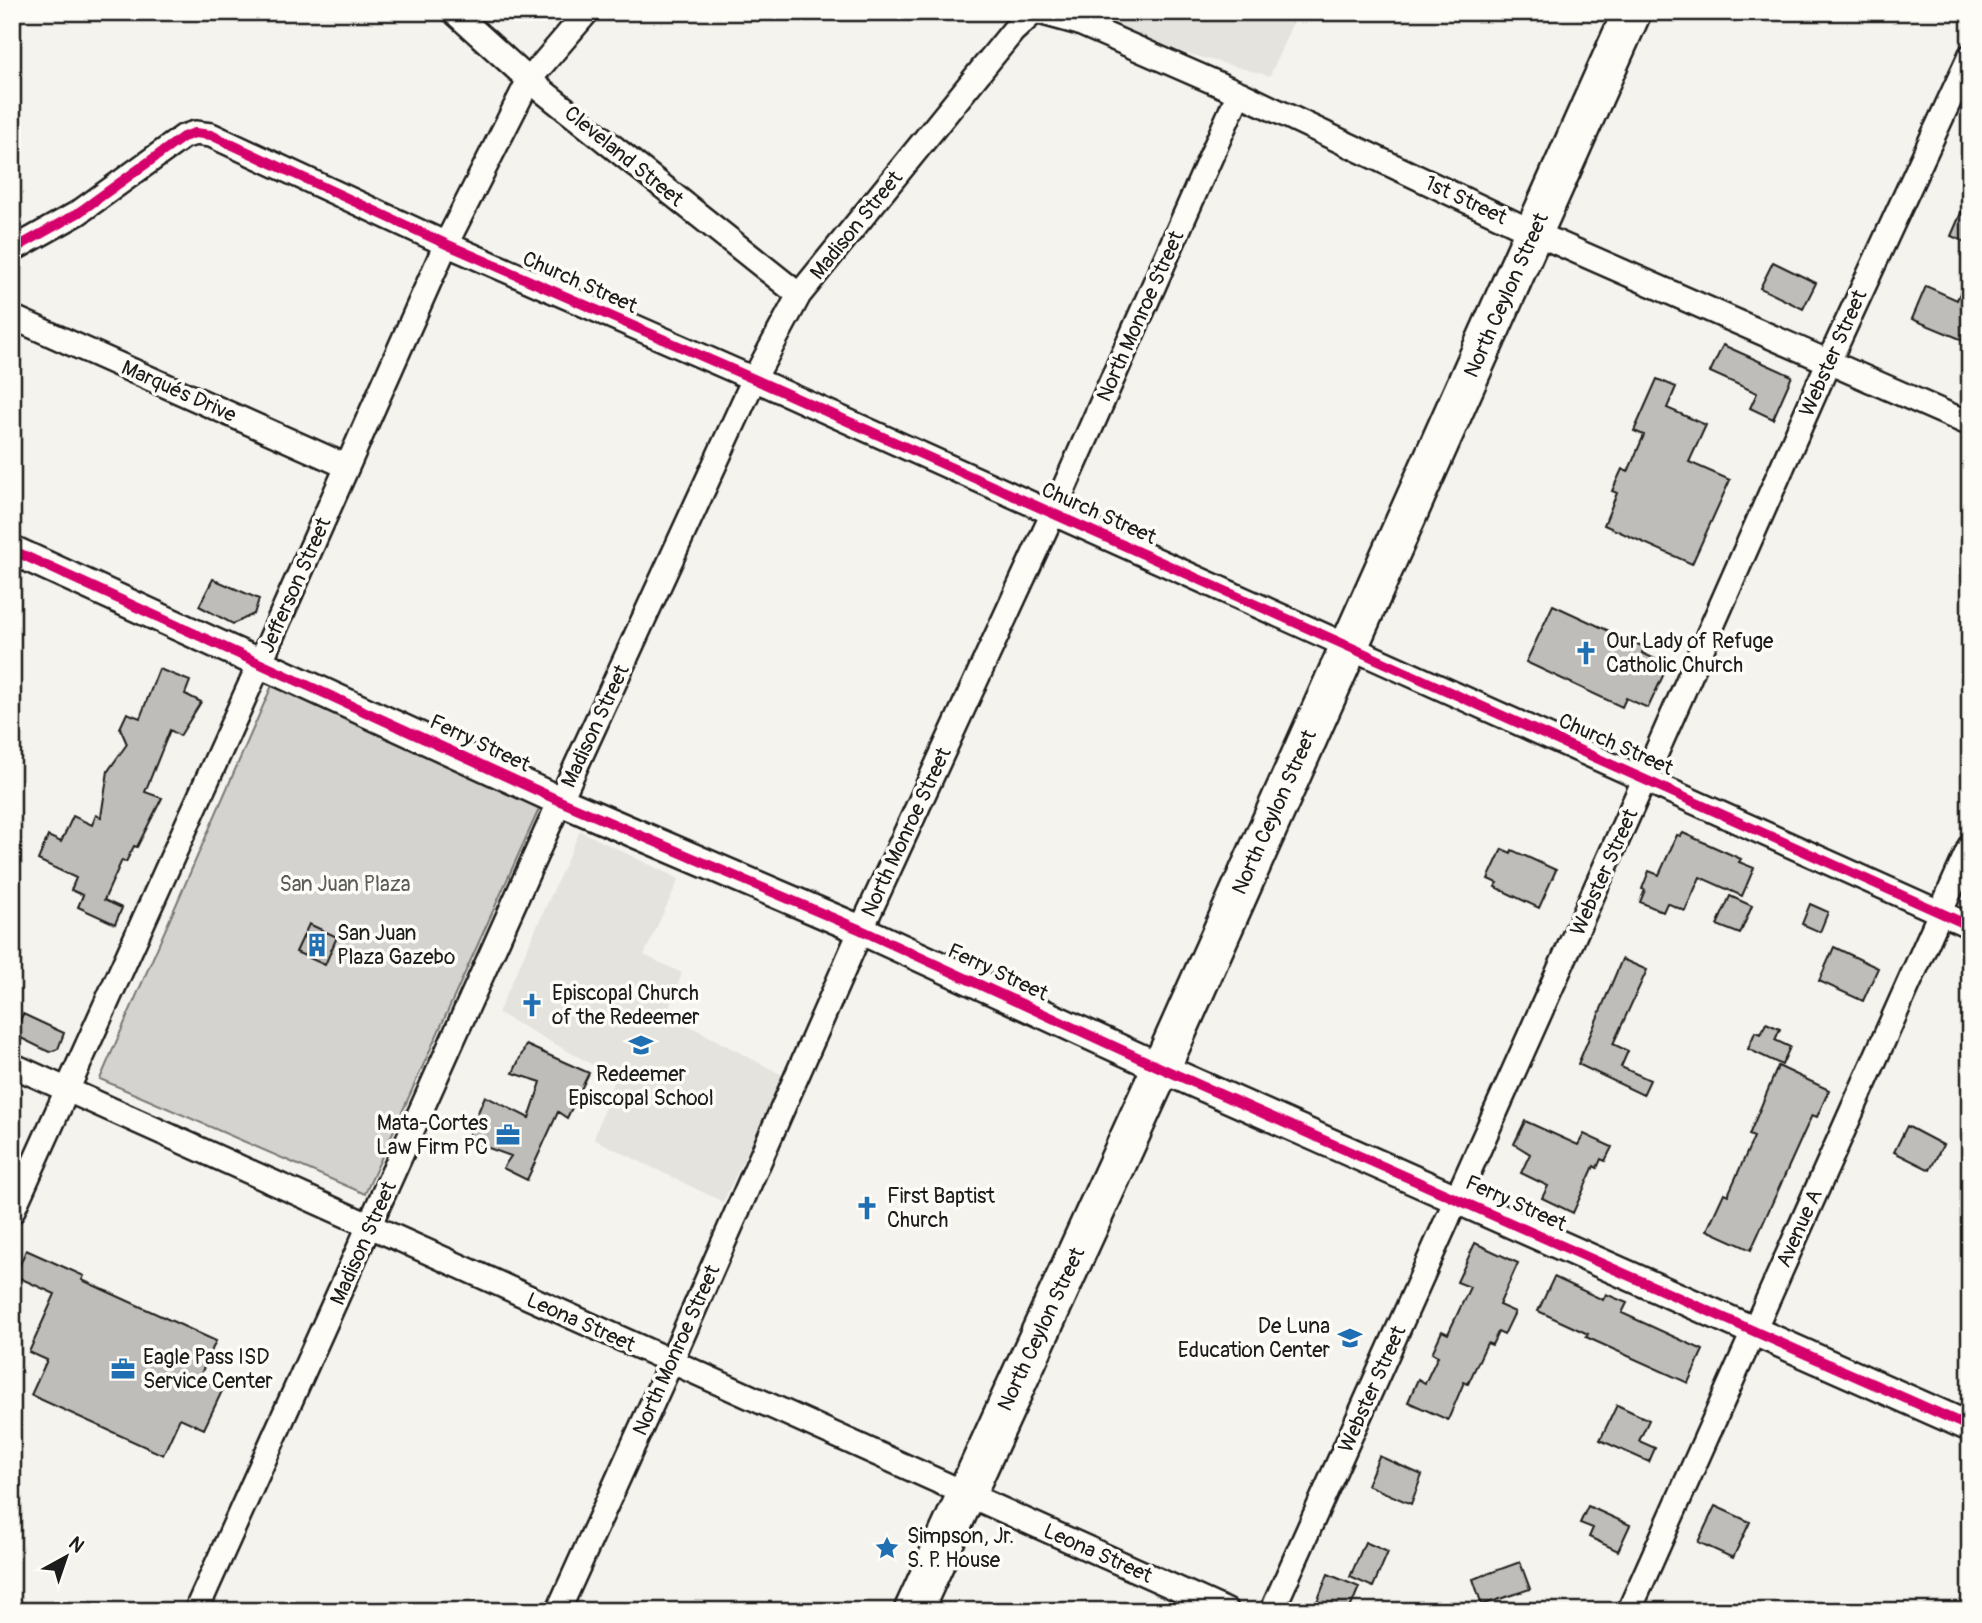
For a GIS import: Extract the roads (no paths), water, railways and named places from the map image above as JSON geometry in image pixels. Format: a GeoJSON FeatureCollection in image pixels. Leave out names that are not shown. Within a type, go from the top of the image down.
{"type":"FeatureCollection","features":[{"type":"Feature","properties":{"kind":"main road","name":"North Ceylon Street"},"geometry":{"type":"LineString","coordinates":[[914,1611],[1161,1068],[1632,12]]}},
{"type":"Feature","properties":{"kind":"street","name":"Cleveland Street"},"geometry":{"type":"LineString","coordinates":[[454,12],[529,80],[799,295]]}},
{"type":"Feature","properties":{"kind":"street","name":"Jefferson Street"},"geometry":{"type":"LineString","coordinates":[[12,1212],[446,244],[529,80],[587,12]]}},
{"type":"Feature","properties":{"kind":"street","name":"1st Street"},"geometry":{"type":"LineString","coordinates":[[1036,12],[1079,23],[1239,93],[1535,233],[1970,424]]}},
{"type":"Feature","properties":{"kind":"street","name":"Madison Street"},"geometry":{"type":"LineString","coordinates":[[197,1611],[560,801],[754,379],[799,295],[1013,31],[1036,12]]}},
{"type":"Feature","properties":{"kind":"street","name":"Webster Street"},"geometry":{"type":"LineString","coordinates":[[1272,1611],[1646,778],[1829,361],[1970,56]]}},
{"type":"Feature","properties":{"kind":"street","name":"North Monroe Street"},"geometry":{"type":"LineString","coordinates":[[558,1611],[861,930],[1053,513],[1239,93]]}},
{"type":"Feature","properties":{"kind":"street","name":"Church Street"},"geometry":{"type":"LineString","coordinates":[[12,250],[78,213],[183,137],[195,134],[211,135],[446,244],[1646,778],[1970,926]]}},
{"type":"Feature","properties":{"kind":"street","name":"Marqués Drive"},"geometry":{"type":"LineString","coordinates":[[12,317],[346,466]]}},
{"type":"Feature","properties":{"kind":"street","name":"Ferry Street"},"geometry":{"type":"LineString","coordinates":[[12,550],[560,801],[861,930],[1161,1068],[1970,1427]]}},
{"type":"Feature","properties":{"kind":"street","name":"Avenue A"},"geometry":{"type":"LineString","coordinates":[[1629,1611],[1970,846]]}},
{"type":"Feature","properties":{"kind":"street","name":"Leona Street"},"geometry":{"type":"LineString","coordinates":[[12,1065],[1227,1611]]}},
{"type":"Feature","properties":{"kind":"place","name":"Our Lady of Refuge Catholic Church"},"geometry":{"type":"Point","coordinates":[1586,653]}},
{"type":"Feature","properties":{"kind":"place","name":"San Juan Plaza Gazebo"},"geometry":{"type":"Point","coordinates":[317,945]}},
{"type":"Feature","properties":{"kind":"place","name":"Episcopal Church of the Redeemer"},"geometry":{"type":"Point","coordinates":[532,1005]}},
{"type":"Feature","properties":{"kind":"place","name":"Redeemer Episcopal School"},"geometry":{"type":"Point","coordinates":[641,1045]}},
{"type":"Feature","properties":{"kind":"place","name":"Mata-Cortes Law Firm PC"},"geometry":{"type":"Point","coordinates":[508,1135]}},
{"type":"Feature","properties":{"kind":"place","name":"First Baptist Church"},"geometry":{"type":"Point","coordinates":[867,1208]}},
{"type":"Feature","properties":{"kind":"place","name":"De Luna Education Center"},"geometry":{"type":"Point","coordinates":[1350,1338]}},
{"type":"Feature","properties":{"kind":"place","name":"Eagle Pass ISD Service Center"},"geometry":{"type":"Point","coordinates":[123,1369]}},
{"type":"Feature","properties":{"kind":"place","name":"Simpson, Jr. S. P. House"},"geometry":{"type":"Point","coordinates":[887,1548]}},
{"type":"Feature","properties":{"kind":"park label","name":"San Juan Plaza"},"geometry":{"type":"Point","coordinates":[345,884]}}]}
